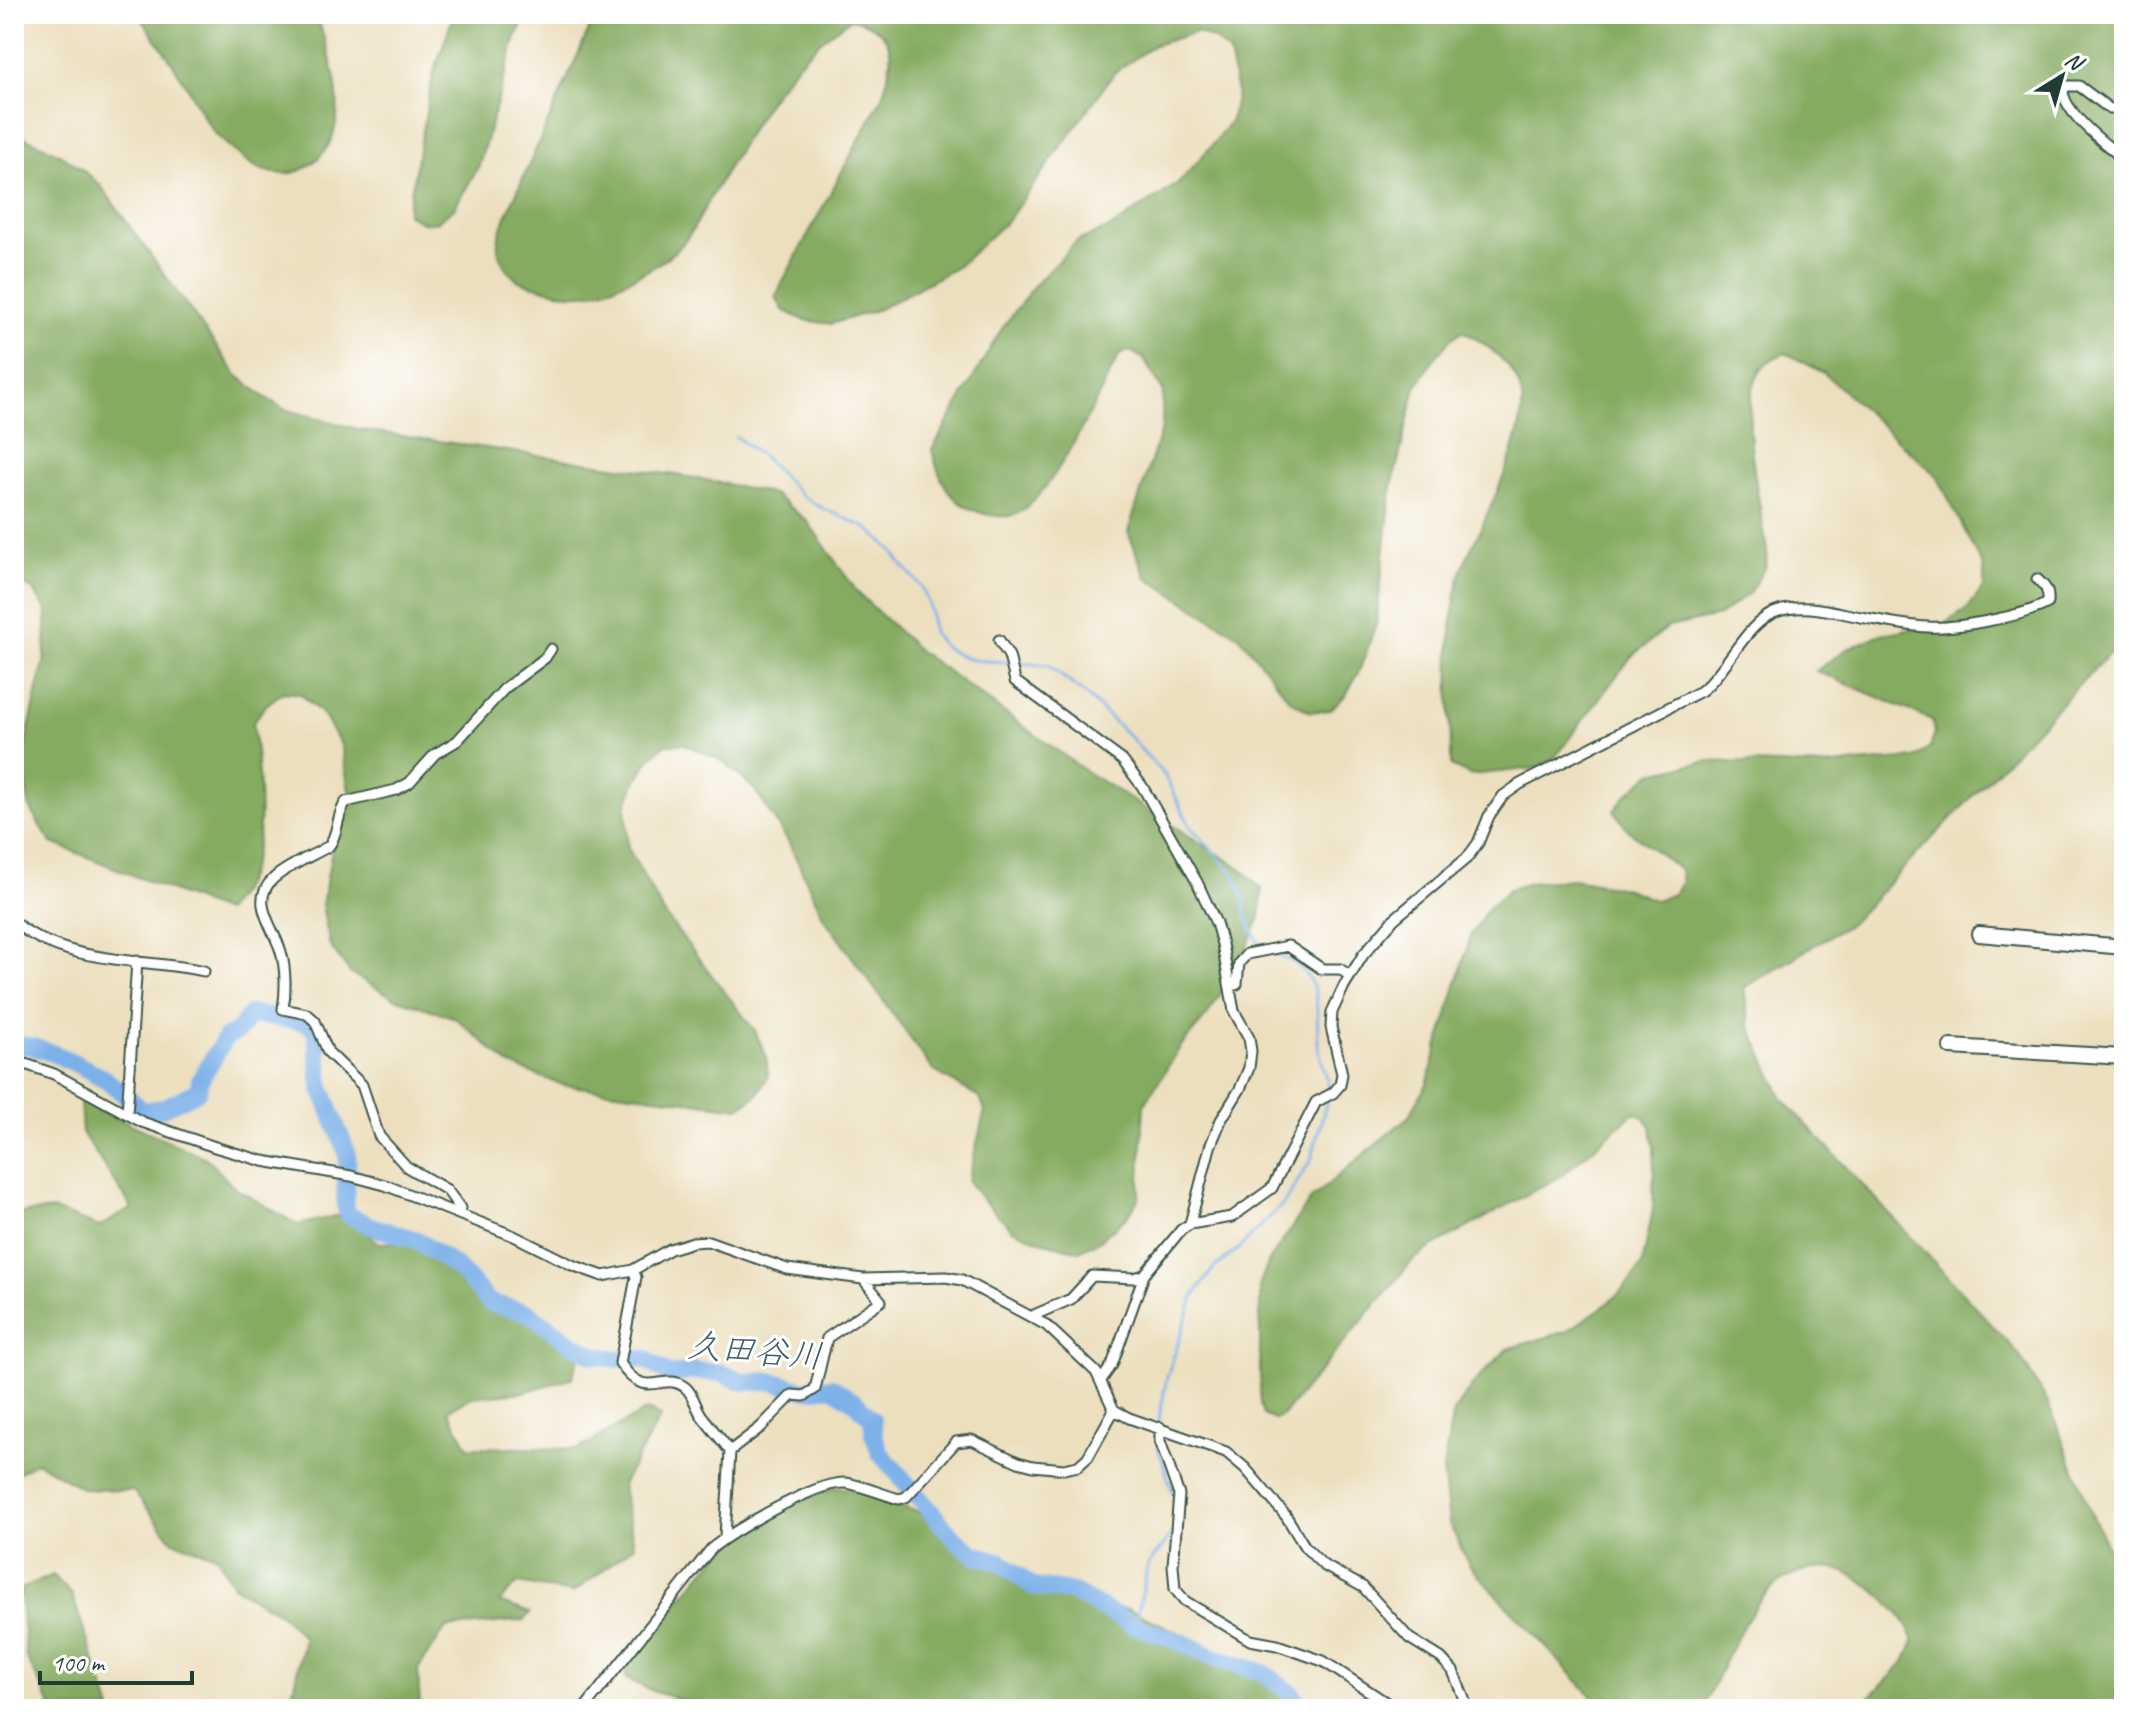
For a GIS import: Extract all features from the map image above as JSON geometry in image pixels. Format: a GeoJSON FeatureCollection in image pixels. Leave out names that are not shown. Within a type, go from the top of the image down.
{"type":"FeatureCollection","features":[{"type":"Feature","properties":{"kind":"street"},"geometry":{"type":"LineString","coordinates":[[2124,109],[2110,109],[2079,86],[2067,86],[2063,90],[2063,97],[2070,109],[2096,137],[2124,159]]}},
{"type":"Feature","properties":{"kind":"street"},"geometry":{"type":"LineString","coordinates":[[1102,1379],[1117,1353],[1144,1275],[1181,1230],[1190,1224],[1232,1217],[1272,1188],[1316,1102],[1333,1093],[1340,1085],[1342,1074],[1331,1027],[1332,1012],[1350,976],[1363,955],[1394,919],[1467,858],[1503,796],[1520,784],[1701,691],[1715,680],[1759,621],[1774,612],[1810,608],[1917,626],[1984,621],[2037,609],[2048,603],[2047,588],[2037,579]]}},
{"type":"Feature","properties":{"kind":"street"},"geometry":{"type":"LineString","coordinates":[[999,640],[1009,656],[1015,681],[1122,760],[1142,786],[1197,882],[1216,923],[1234,1011],[1249,1038],[1251,1051],[1249,1068],[1210,1147],[1190,1224]]}},
{"type":"Feature","properties":{"kind":"street"},"geometry":{"type":"LineString","coordinates":[[459,1214],[460,1208],[447,1190],[407,1167],[379,1136],[362,1085],[328,1052],[315,1021],[307,1014],[283,1009],[283,956],[262,903],[264,892],[274,878],[329,846],[334,839],[340,809],[346,802],[396,790],[409,783],[435,754],[457,741],[505,688],[545,658],[551,649]]}},
{"type":"Feature","properties":{"kind":"street"},"geometry":{"type":"LineString","coordinates":[[14,922],[27,932],[78,952],[204,971]]}},
{"type":"Feature","properties":{"kind":"street"},"geometry":{"type":"LineString","coordinates":[[1979,934],[2124,947]]}},
{"type":"Feature","properties":{"kind":"street"},"geometry":{"type":"LineString","coordinates":[[1230,987],[1237,984],[1239,963],[1247,954],[1288,946],[1322,969],[1340,969],[1350,976]]}},
{"type":"Feature","properties":{"kind":"street"},"geometry":{"type":"LineString","coordinates":[[128,1109],[137,961]]}},
{"type":"Feature","properties":{"kind":"street"},"geometry":{"type":"LineString","coordinates":[[1951,1047],[2124,1057]]}},
{"type":"Feature","properties":{"kind":"street"},"geometry":{"type":"LineString","coordinates":[[14,1060],[54,1074],[128,1109],[142,1122],[263,1161],[385,1185],[535,1245],[572,1265],[603,1276],[633,1270],[670,1249],[708,1241],[787,1269],[863,1279],[946,1277],[962,1280],[1046,1325],[1102,1379],[1114,1410],[1226,1452],[1245,1468],[1286,1516],[1305,1547],[1323,1565],[1363,1587],[1409,1638],[1447,1664],[1453,1671],[1468,1709]]}},
{"type":"Feature","properties":{"kind":"street"},"geometry":{"type":"LineString","coordinates":[[633,1270],[636,1277],[620,1363],[628,1376],[640,1385],[676,1383],[687,1389],[700,1414],[730,1451],[725,1537]]}},
{"type":"Feature","properties":{"kind":"street"},"geometry":{"type":"LineString","coordinates":[[1032,1316],[1071,1299],[1092,1276],[1134,1278],[1144,1275]]}},
{"type":"Feature","properties":{"kind":"street"},"geometry":{"type":"LineString","coordinates":[[730,1451],[761,1427],[792,1395],[804,1396],[815,1389],[827,1338],[881,1301],[863,1279]]}},
{"type":"Feature","properties":{"kind":"street"},"geometry":{"type":"LineString","coordinates":[[584,1709],[711,1549],[725,1537],[788,1503],[844,1483],[899,1499],[906,1497],[956,1442],[972,1440],[1033,1466],[1064,1469],[1078,1466],[1088,1457],[1114,1410]]}},
{"type":"Feature","properties":{"kind":"street"},"geometry":{"type":"LineString","coordinates":[[1160,1427],[1160,1441],[1179,1495],[1174,1554],[1175,1589],[1185,1601],[1250,1640],[1315,1658],[1396,1709]]}},
{"type":"Feature","properties":{"kind":"green space"},"geometry":{"type":"Polygon","coordinates":[[[138,14],[316,14],[329,53],[337,98],[337,119],[332,139],[321,156],[303,169],[283,174],[263,170],[246,160],[214,132],[175,67],[138,14]]]}},
{"type":"Feature","properties":{"kind":"green space"},"geometry":{"type":"Polygon","coordinates":[[[454,14],[527,14],[516,37],[478,168],[454,208],[436,222],[424,223],[407,214],[433,75],[454,14]]]}},
{"type":"Feature","properties":{"kind":"green space"},"geometry":{"type":"Polygon","coordinates":[[[590,14],[2124,14],[2124,638],[1851,923],[1744,988],[1750,1027],[1783,1099],[2018,1353],[2047,1401],[2093,1517],[2124,1582],[2124,1709],[1858,1709],[1905,1662],[1914,1642],[1900,1616],[1871,1588],[1848,1574],[1833,1569],[1818,1569],[1788,1577],[1763,1597],[1739,1634],[1702,1709],[1604,1709],[1469,1565],[1449,1523],[1443,1469],[1453,1412],[1474,1383],[1507,1349],[1567,1331],[1610,1302],[1642,1265],[1653,1209],[1654,1149],[1651,1125],[1634,1113],[1561,1176],[1412,1261],[1284,1414],[1275,1420],[1263,1415],[1260,1404],[1260,1283],[1269,1261],[1311,1199],[1409,1116],[1427,1084],[1471,935],[1488,908],[1510,889],[1530,883],[1573,879],[1624,888],[1657,901],[1673,894],[1682,882],[1680,870],[1627,829],[1614,811],[1625,796],[1652,773],[1708,761],[1821,766],[1915,758],[1930,748],[1935,733],[1932,720],[1816,671],[1845,650],[1881,634],[1944,624],[1967,609],[1984,587],[1984,568],[1937,476],[1824,373],[1786,353],[1774,358],[1758,376],[1750,404],[1751,445],[1767,551],[1766,566],[1749,593],[1719,616],[1668,627],[1632,656],[1555,757],[1537,768],[1470,775],[1451,766],[1450,671],[1455,599],[1463,566],[1499,488],[1522,412],[1519,386],[1508,366],[1472,336],[1462,331],[1451,339],[1416,387],[1392,486],[1376,625],[1360,669],[1346,695],[1330,710],[1310,712],[1290,700],[1240,637],[1146,577],[1128,532],[1162,427],[1163,391],[1143,358],[1130,351],[1120,354],[1061,464],[1047,485],[1018,513],[997,516],[966,507],[946,488],[938,470],[932,450],[999,333],[1032,288],[1077,241],[1110,228],[1179,183],[1231,120],[1237,93],[1229,53],[1215,40],[1197,32],[1154,45],[1115,72],[1008,220],[957,267],[879,309],[831,324],[804,320],[783,310],[776,297],[882,97],[886,83],[891,58],[885,38],[878,30],[851,19],[808,53],[790,73],[757,119],[684,242],[661,262],[614,286],[583,294],[533,286],[508,271],[499,253],[500,233],[591,25],[590,14]]]}},
{"type":"Feature","properties":{"kind":"green space"},"geometry":{"type":"Polygon","coordinates":[[[14,133],[60,154],[100,185],[237,375],[284,409],[361,430],[696,478],[773,494],[807,521],[858,593],[918,650],[1084,770],[1239,867],[1262,889],[1260,917],[1241,961],[1207,1016],[1181,1046],[1144,1105],[1139,1198],[1128,1216],[1099,1241],[1079,1251],[1040,1241],[1012,1229],[982,1199],[968,1181],[985,1110],[980,1098],[933,1070],[824,918],[788,841],[755,790],[723,761],[684,744],[666,744],[649,759],[636,781],[626,806],[628,848],[665,915],[755,1031],[766,1056],[768,1076],[757,1095],[739,1108],[563,1085],[508,1064],[456,1018],[395,998],[350,973],[330,946],[322,905],[332,850],[350,796],[341,745],[324,716],[301,694],[283,692],[265,706],[253,723],[260,806],[256,849],[243,887],[225,912],[52,843],[29,805],[22,759],[44,663],[47,611],[34,591],[14,577],[14,133]]]}},
{"type":"Feature","properties":{"kind":"green space"},"geometry":{"type":"Polygon","coordinates":[[[80,1101],[206,1158],[235,1188],[298,1225],[345,1214],[379,1243],[413,1243],[442,1261],[483,1303],[542,1318],[581,1351],[572,1378],[523,1392],[472,1397],[448,1410],[468,1447],[578,1449],[647,1410],[661,1416],[622,1485],[634,1546],[573,1593],[518,1583],[499,1602],[530,1613],[524,1620],[446,1628],[418,1669],[420,1709],[339,1709],[333,1705],[332,1709],[289,1709],[304,1638],[281,1614],[233,1586],[217,1556],[173,1541],[133,1491],[83,1489],[37,1462],[14,1475],[14,1214],[54,1210],[99,1227],[132,1208],[82,1133],[80,1101]]]}},
{"type":"Feature","properties":{"kind":"green space"},"geometry":{"type":"Polygon","coordinates":[[[834,1487],[853,1489],[932,1517],[948,1529],[967,1551],[1002,1566],[1035,1592],[1062,1594],[1088,1603],[1130,1610],[1208,1646],[1311,1709],[691,1709],[696,1704],[655,1692],[625,1678],[630,1657],[730,1541],[760,1517],[834,1487]]]}},
{"type":"Feature","properties":{"kind":"green space"},"geometry":{"type":"Polygon","coordinates":[[[53,1575],[72,1595],[111,1709],[53,1709],[26,1657],[20,1589],[53,1575]]]}},
{"type":"Feature","properties":{"kind":"waterway"},"geometry":{"type":"LineString","coordinates":[[736,437],[765,458],[801,495],[867,528],[891,549],[922,587],[929,605],[933,633],[943,646],[973,660],[1048,665],[1086,695],[1130,737],[1165,776],[1190,826],[1235,875],[1243,895],[1246,917],[1265,948]]}},
{"type":"Feature","properties":{"kind":"waterway"},"geometry":{"type":"LineString","coordinates":[[1272,952],[1294,963],[1310,979],[1316,999],[1319,1049],[1329,1092]]}},
{"type":"Feature","properties":{"kind":"waterway","name":"久田谷川"},"geometry":{"type":"LineString","coordinates":[[14,1046],[47,1051],[84,1068],[108,1082],[143,1111],[163,1108],[198,1091],[200,1080],[226,1037],[238,1031],[251,1014],[307,1022],[316,1032],[321,1087],[347,1153],[347,1214],[373,1227],[417,1240],[459,1269],[490,1303],[529,1313],[593,1355],[645,1359],[670,1375],[693,1371],[721,1373],[743,1382],[769,1381],[806,1390],[832,1387],[856,1403],[872,1419],[880,1453],[953,1537],[974,1554],[1001,1562],[1033,1587],[1072,1592],[1135,1626],[1264,1673],[1291,1693],[1304,1709]]}},
{"type":"Feature","properties":{"kind":"waterway"},"geometry":{"type":"LineString","coordinates":[[1158,1424],[1167,1377],[1194,1295],[1214,1268],[1238,1249],[1284,1203],[1311,1160],[1327,1100]]}},
{"type":"Feature","properties":{"kind":"waterway"},"geometry":{"type":"LineString","coordinates":[[1158,1447],[1173,1493]]}},
{"type":"Feature","properties":{"kind":"waterway"},"geometry":{"type":"LineString","coordinates":[[1135,1626],[1148,1565],[1171,1535]]}}]}
